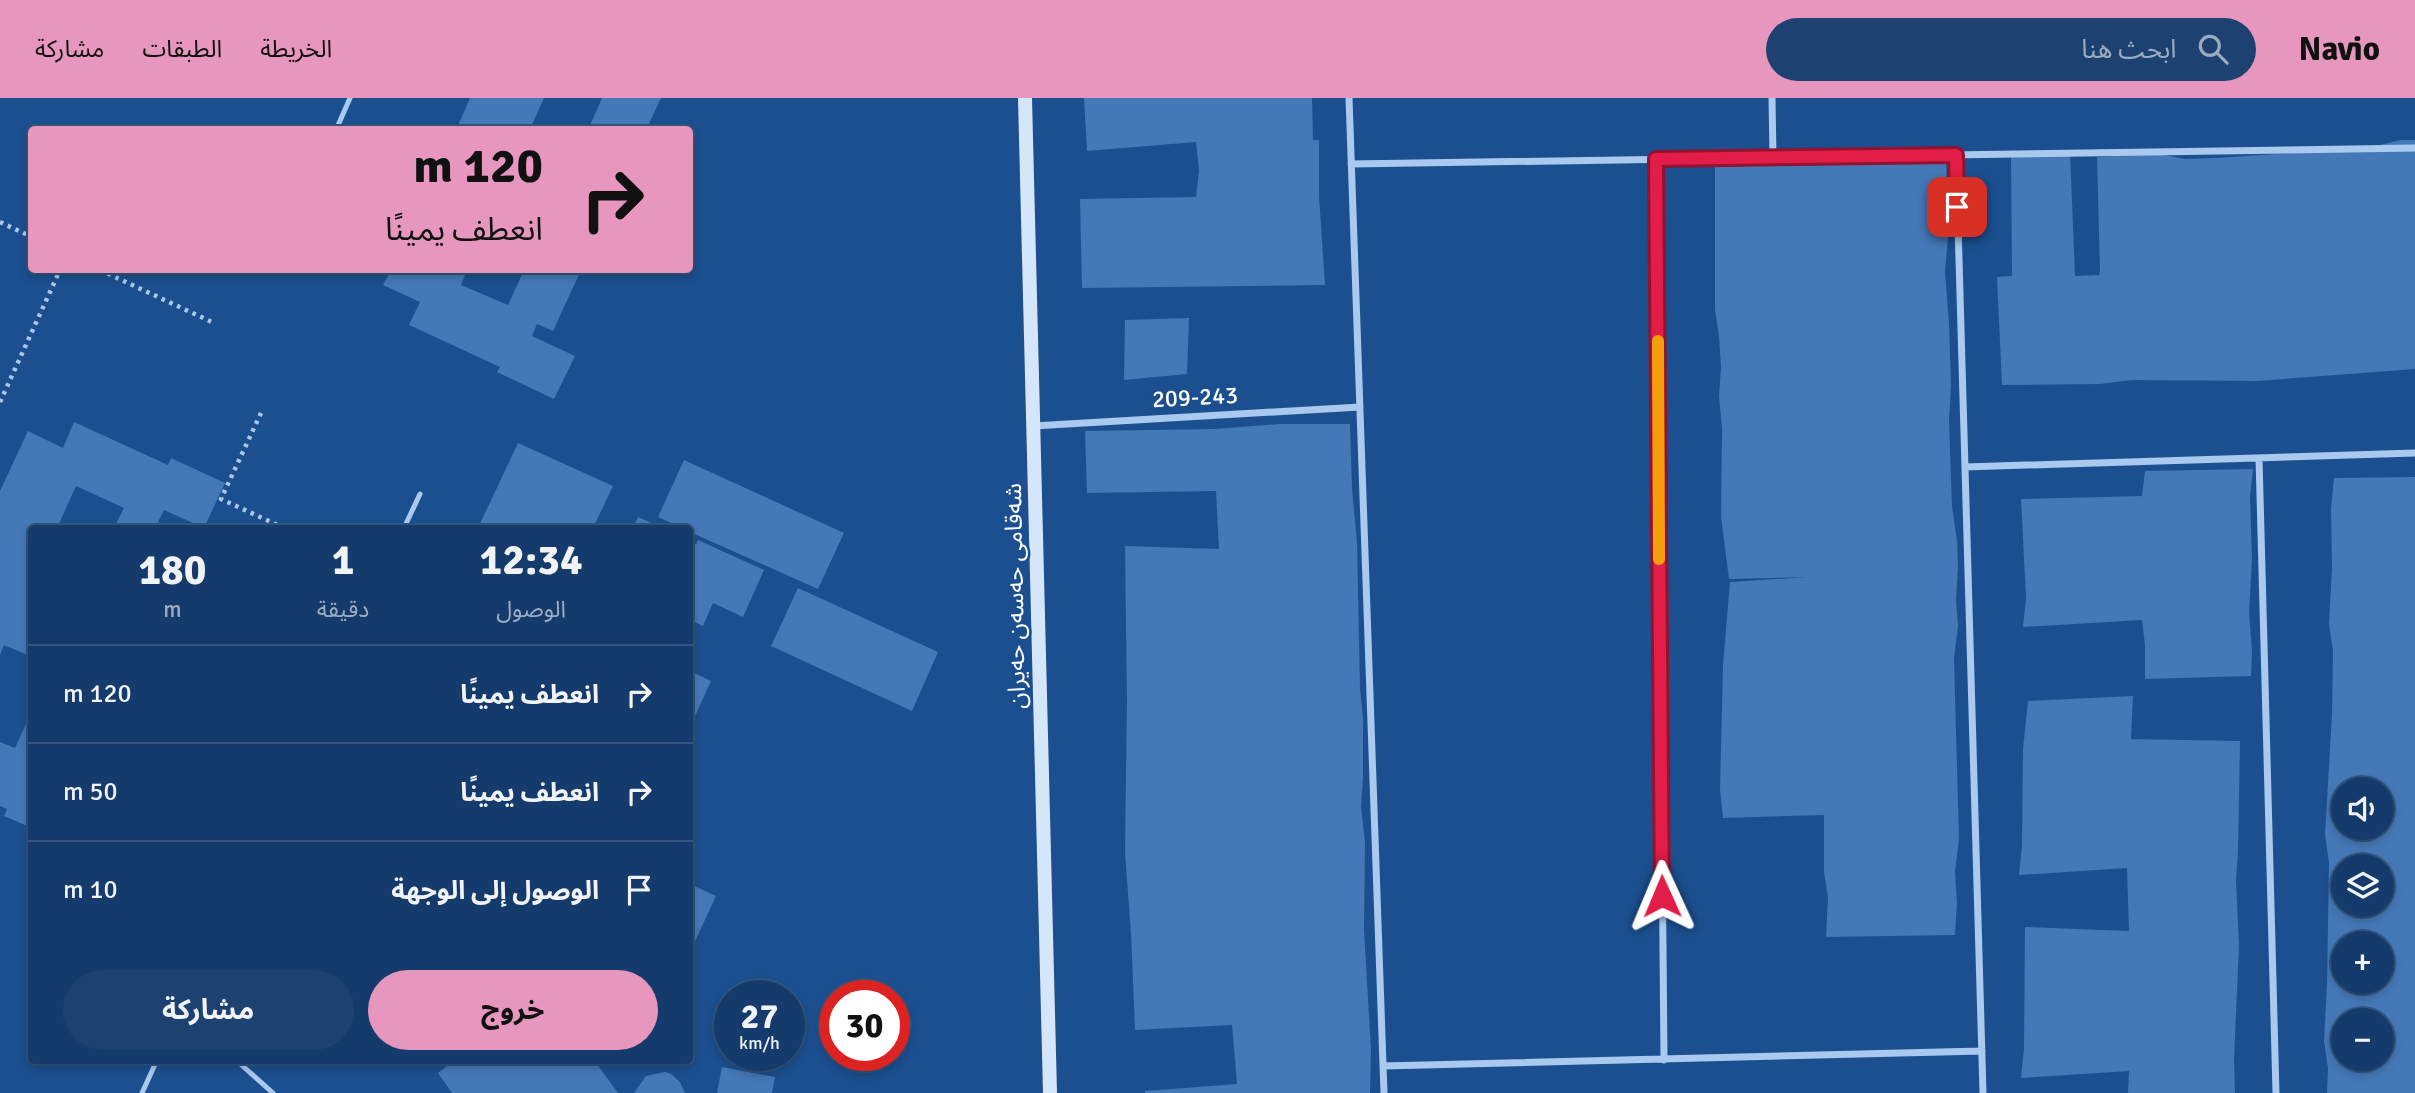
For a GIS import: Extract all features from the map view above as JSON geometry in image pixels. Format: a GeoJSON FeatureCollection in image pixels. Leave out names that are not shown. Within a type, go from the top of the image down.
{"type":"FeatureCollection","features":[{"type":"Feature","properties":{"kind":"street","name":"شەقامی حەسەن حەیران"},"geometry":{"type":"LineString","coordinates":[[1025,98],[1050,1093]]}},
{"type":"Feature","properties":{"kind":"street"},"geometry":{"type":"LineString","coordinates":[[1349,98],[1384,1093]]}},
{"type":"Feature","properties":{"kind":"street"},"geometry":{"type":"LineString","coordinates":[[1772,98],[1773,157]]}},
{"type":"Feature","properties":{"kind":"street"},"geometry":{"type":"LineString","coordinates":[[1351,164],[2415,148]]}},
{"type":"Feature","properties":{"kind":"street"},"geometry":{"type":"LineString","coordinates":[[1956,155],[1983,1093]]}},
{"type":"Feature","properties":{"kind":"street"},"geometry":{"type":"LineString","coordinates":[[1656,159],[1664,1060]]}},
{"type":"Feature","properties":{"kind":"street","name":"209-243"},"geometry":{"type":"LineString","coordinates":[[1034,426],[1360,407]]}},
{"type":"Feature","properties":{"kind":"street"},"geometry":{"type":"LineString","coordinates":[[1965,467],[2415,453]]}},
{"type":"Feature","properties":{"kind":"street"},"geometry":{"type":"LineString","coordinates":[[2259,458],[2276,1093]]}},
{"type":"Feature","properties":{"kind":"street"},"geometry":{"type":"LineString","coordinates":[[1383,1066],[1982,1051]]}},
{"type":"Feature","properties":{"kind":"lane"},"geometry":{"type":"LineString","coordinates":[[338,126],[350,98]]}},
{"type":"Feature","properties":{"kind":"lane"},"geometry":{"type":"LineString","coordinates":[[406,525],[421,494]]}},
{"type":"Feature","properties":{"kind":"lane"},"geometry":{"type":"LineString","coordinates":[[142,1093],[155,1064]]}},
{"type":"Feature","properties":{"kind":"lane"},"geometry":{"type":"LineString","coordinates":[[240,1064],[273,1093]]}},
{"type":"Feature","properties":{"kind":"path"},"geometry":{"type":"LineString","coordinates":[[0,222],[28,235]]}},
{"type":"Feature","properties":{"kind":"path"},"geometry":{"type":"LineString","coordinates":[[0,402],[59,273]]}},
{"type":"Feature","properties":{"kind":"path"},"geometry":{"type":"LineString","coordinates":[[106,273],[214,323]]}},
{"type":"Feature","properties":{"kind":"path"},"geometry":{"type":"LineString","coordinates":[[261,413],[221,499],[277,525]]}},
{"type":"Feature","properties":{"kind":"building"},"geometry":{"type":"Polygon","coordinates":[[[470,98],[544,98],[532,125],[534,126],[458,126],[470,98]]]}},
{"type":"Feature","properties":{"kind":"building"},"geometry":{"type":"Polygon","coordinates":[[[602,98],[661,98],[648,126],[590,126],[602,98]]]}},
{"type":"Feature","properties":{"kind":"building"},"geometry":{"type":"Polygon","coordinates":[[[1084,98],[1312,98],[1313,140],[1319,140],[1319,196],[1325,285],[1082,288],[1080,199],[1196,197],[1199,171],[1196,142],[1087,151],[1084,98]]]}},
{"type":"Feature","properties":{"kind":"building"},"geometry":{"type":"Polygon","coordinates":[[[2401,140],[2415,140],[2415,369],[2258,381],[2132,380],[2100,384],[2002,385],[1997,277],[2012,276],[2011,157],[2070,151],[2075,276],[2099,275],[2097,157],[2159,154],[2185,159],[2216,158],[2367,148],[2401,140]]]}},
{"type":"Feature","properties":{"kind":"building"},"geometry":{"type":"Polygon","coordinates":[[[1817,156],[1946,156],[1948,237],[1945,272],[1951,386],[1949,420],[1952,507],[1958,566],[1958,626],[1954,659],[1959,839],[1955,872],[1955,935],[1826,937],[1828,898],[1824,872],[1824,815],[1723,818],[1720,789],[1723,665],[1730,582],[1807,577],[1729,579],[1721,517],[1721,367],[1715,310],[1715,165],[1817,156]]]}},
{"type":"Feature","properties":{"kind":"building"},"geometry":{"type":"Polygon","coordinates":[[[389,273],[466,273],[461,285],[508,305],[523,273],[580,273],[553,331],[537,324],[532,336],[575,356],[554,399],[497,372],[500,367],[409,325],[420,302],[383,285],[389,273]]]}},
{"type":"Feature","properties":{"kind":"building"},"geometry":{"type":"Polygon","coordinates":[[[1189,318],[1187,374],[1124,380],[1125,320],[1189,318]]]}},
{"type":"Feature","properties":{"kind":"building"},"geometry":{"type":"Polygon","coordinates":[[[74,422],[168,465],[171,458],[225,483],[205,525],[197,525],[164,510],[158,522],[164,525],[116,525],[124,508],[76,486],[58,525],[28,525],[28,655],[4,645],[0,655],[0,491],[28,431],[63,448],[74,422]]]}},
{"type":"Feature","properties":{"kind":"building"},"geometry":{"type":"Polygon","coordinates":[[[1279,424],[1350,424],[1363,718],[1361,806],[1365,843],[1364,930],[1371,1050],[1370,1093],[1145,1093],[1237,1084],[1232,1025],[1135,1030],[1125,852],[1125,546],[1219,549],[1216,491],[1087,493],[1085,431],[1215,429],[1279,424]]]}},
{"type":"Feature","properties":{"kind":"building"},"geometry":{"type":"Polygon","coordinates":[[[518,443],[613,486],[594,525],[479,525],[518,443]]]}},
{"type":"Feature","properties":{"kind":"building"},"geometry":{"type":"Polygon","coordinates":[[[684,460],[844,533],[818,589],[693,533],[693,525],[676,525],[658,517],[684,460]]]}},
{"type":"Feature","properties":{"kind":"building"},"geometry":{"type":"Polygon","coordinates":[[[2253,469],[2250,496],[2251,676],[2145,679],[2142,620],[2023,627],[2026,598],[2021,499],[2142,496],[2145,471],[2253,469]]]}},
{"type":"Feature","properties":{"kind":"building"},"geometry":{"type":"Polygon","coordinates":[[[2415,477],[2415,1093],[2327,1093],[2328,1068],[2324,1041],[2329,863],[2325,835],[2332,714],[2333,651],[2329,624],[2334,478],[2415,477]]]}},
{"type":"Feature","properties":{"kind":"building"},"geometry":{"type":"Polygon","coordinates":[[[638,517],[656,525],[634,525],[638,517]]]}},
{"type":"Feature","properties":{"kind":"building"},"geometry":{"type":"Polygon","coordinates":[[[698,540],[764,570],[743,617],[713,603],[703,626],[693,621],[693,542],[696,544],[698,540]]]}},
{"type":"Feature","properties":{"kind":"building"},"geometry":{"type":"Polygon","coordinates":[[[798,588],[938,652],[912,711],[771,646],[798,588]]]}},
{"type":"Feature","properties":{"kind":"building"},"geometry":{"type":"Polygon","coordinates":[[[693,672],[711,681],[693,721],[693,672]]]}},
{"type":"Feature","properties":{"kind":"building"},"geometry":{"type":"Polygon","coordinates":[[[2133,696],[2131,739],[2240,741],[2235,1093],[2128,1093],[2129,1071],[2021,1078],[2024,1049],[2025,927],[2129,931],[2127,868],[2019,875],[2023,749],[2028,701],[2133,696]]]}},
{"type":"Feature","properties":{"kind":"building"},"geometry":{"type":"Polygon","coordinates":[[[28,720],[28,826],[4,816],[7,809],[0,806],[0,742],[15,748],[28,720]]]}},
{"type":"Feature","properties":{"kind":"building"},"geometry":{"type":"Polygon","coordinates":[[[693,885],[716,896],[693,946],[693,885]]]}},
{"type":"Feature","properties":{"kind":"building"},"geometry":{"type":"Polygon","coordinates":[[[450,1064],[597,1064],[618,1093],[452,1093],[438,1073],[450,1064]]]}},
{"type":"Feature","properties":{"kind":"building"},"geometry":{"type":"Polygon","coordinates":[[[721,1071],[743,1071],[775,1077],[772,1093],[717,1093],[721,1071]]]}},
{"type":"Feature","properties":{"kind":"building"},"geometry":{"type":"Polygon","coordinates":[[[665,1072],[680,1082],[685,1093],[634,1093],[646,1076],[665,1072]]]}},
{"type":"Feature","properties":{"kind":"slow traffic"},"geometry":{"type":"LineString","coordinates":[[1658,341],[1659,559]]}},
{"type":"Feature","properties":{"kind":"route"},"geometry":{"type":"LineString","coordinates":[[1662,896],[1656,159],[1956,155],[1957,207]]}}]}
